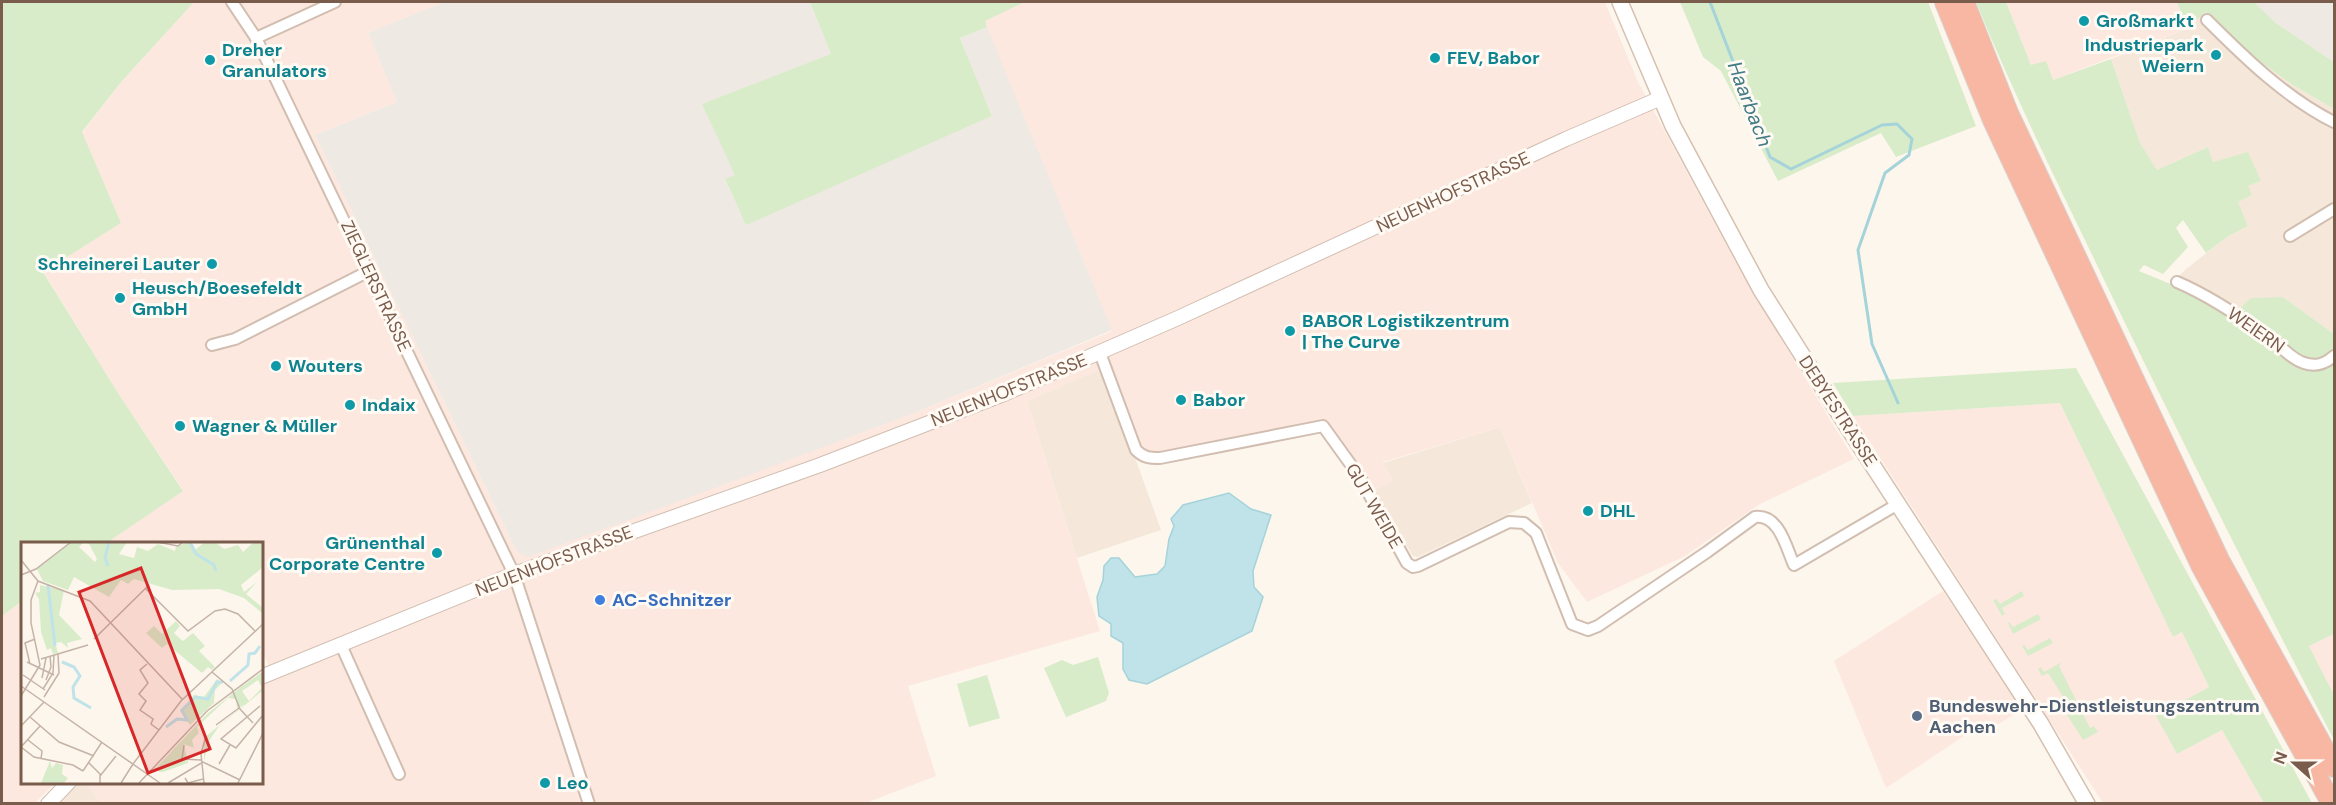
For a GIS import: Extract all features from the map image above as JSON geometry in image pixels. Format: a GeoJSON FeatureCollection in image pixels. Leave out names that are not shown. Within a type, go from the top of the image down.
{"type":"FeatureCollection","features":[{"type":"Feature","properties":{"kind":"highway"},"geometry":{"type":"LineString","coordinates":[[1945,2],[1993,120],[2202,567],[2331,801]]}},
{"type":"Feature","properties":{"kind":"highway"},"geometry":{"type":"LineString","coordinates":[[1964,2],[2008,113],[2220,560],[2334,767]]}},
{"type":"Feature","properties":{"kind":"main road","name":"DEBYESTRASSE"},"geometry":{"type":"LineString","coordinates":[[1620,2],[1673,126],[1761,290],[2041,724],[2087,804]]}},
{"type":"Feature","properties":{"kind":"street","name":"ZIEGLERSTRASSE"},"geometry":{"type":"LineString","coordinates":[[232,2],[256,38],[514,574],[589,804]]}},
{"type":"Feature","properties":{"kind":"street"},"geometry":{"type":"LineString","coordinates":[[256,38],[335,2]]}},
{"type":"Feature","properties":{"kind":"street"},"geometry":{"type":"LineString","coordinates":[[2207,20],[2251,63],[2290,94],[2334,122]]}},
{"type":"Feature","properties":{"kind":"street","name":"NEUENHOFSTRASSE"},"geometry":{"type":"LineString","coordinates":[[262,677],[514,574],[820,465],[1004,394],[1662,98]]}},
{"type":"Feature","properties":{"kind":"street"},"geometry":{"type":"LineString","coordinates":[[2290,236],[2334,209]]}},
{"type":"Feature","properties":{"kind":"street"},"geometry":{"type":"LineString","coordinates":[[212,345],[235,339],[369,271]]}},
{"type":"Feature","properties":{"kind":"street","name":"WEIERN"},"geometry":{"type":"LineString","coordinates":[[2177,282],[2200,292],[2242,319],[2300,362],[2318,365],[2334,356]]}},
{"type":"Feature","properties":{"kind":"street","name":"GUT WEIDE"},"geometry":{"type":"LineString","coordinates":[[1100,352],[1136,450],[1142,456],[1160,458],[1323,426],[1359,476],[1407,563],[1413,567],[1418,566],[1509,522],[1524,523],[1536,533],[1572,624],[1588,630],[1598,626],[1755,517],[1764,516],[1774,522],[1794,565],[1898,504]]}},
{"type":"Feature","properties":{"kind":"street"},"geometry":{"type":"LineString","coordinates":[[341,645],[399,774]]}},
{"type":"Feature","properties":{"kind":"street"},"geometry":{"type":"LineString","coordinates":[[48,804],[68,784]]}},
{"type":"Feature","properties":{"kind":"shaded area"},"geometry":{"type":"Polygon","coordinates":[[[194,2],[444,2],[368,33],[397,102],[315,135],[517,552],[528,556],[914,413],[1112,331],[984,21],[1025,2],[1605,2],[1638,82],[1742,274],[1854,459],[1760,504],[1685,556],[1587,602],[1558,563],[1500,427],[1383,462],[1393,480],[1373,491],[1324,420],[1135,457],[1102,369],[1027,401],[1100,631],[908,686],[936,776],[863,804],[101,803],[86,784],[262,784],[262,684],[275,679],[262,651],[262,542],[108,542],[183,490],[118,393],[43,271],[121,223],[82,133],[121,82],[194,2]]]}},
{"type":"Feature","properties":{"kind":"shaded area"},"geometry":{"type":"Polygon","coordinates":[[[444,2],[810,2],[831,54],[736,175],[725,180],[746,224],[992,116],[960,38],[987,27],[1112,330],[914,413],[747,476],[528,557],[517,552],[315,135],[397,102],[368,33],[444,2]]]}},
{"type":"Feature","properties":{"kind":"shaded area"},"geometry":{"type":"Polygon","coordinates":[[[2006,2],[2177,2],[2188,28],[2053,80],[2031,65],[2006,2]]]}},
{"type":"Feature","properties":{"kind":"shaded area"},"geometry":{"type":"Polygon","coordinates":[[[2254,2],[2334,2],[2334,62],[2276,23],[2254,2]]]}},
{"type":"Feature","properties":{"kind":"shaded area"},"geometry":{"type":"Polygon","coordinates":[[[2204,12],[2254,57],[2291,84],[2334,109],[2334,334],[2283,297],[2232,317],[2204,298],[2171,284],[2186,269],[2227,237],[2248,226],[2237,202],[2248,186],[2261,181],[2235,157],[2213,162],[2208,147],[2157,170],[2140,143],[2111,59],[2188,28],[2204,12]]]}},
{"type":"Feature","properties":{"kind":"shaded area"},"geometry":{"type":"Polygon","coordinates":[[[1103,368],[1161,530],[1077,558],[1027,401],[1103,368]]]}},
{"type":"Feature","properties":{"kind":"shaded area"},"geometry":{"type":"Polygon","coordinates":[[[2060,403],[2173,637],[2182,632],[2209,687],[2157,716],[2177,754],[2222,730],[2264,803],[2103,803],[1853,416],[2060,403]]]}},
{"type":"Feature","properties":{"kind":"shaded area"},"geometry":{"type":"Polygon","coordinates":[[[1500,427],[1532,503],[1418,557],[1413,556],[1373,491],[1393,480],[1383,463],[1500,427]]]}},
{"type":"Feature","properties":{"kind":"shaded area"},"geometry":{"type":"Polygon","coordinates":[[[1943,591],[2021,710],[1984,733],[1979,726],[1886,788],[1834,661],[1943,591]]]}},
{"type":"Feature","properties":{"kind":"shaded area"},"geometry":{"type":"Polygon","coordinates":[[[21,602],[21,784],[54,784],[35,803],[2,803],[2,616],[21,602]]]}},
{"type":"Feature","properties":{"kind":"shaded area"},"geometry":{"type":"Polygon","coordinates":[[[2334,634],[2334,695],[2309,646],[2334,634]]]}},
{"type":"Feature","properties":{"kind":"shaded area"},"geometry":{"type":"Polygon","coordinates":[[[76,784],[86,784],[101,803],[58,804],[76,784]]]}},
{"type":"Feature","properties":{"kind":"green space"},"geometry":{"type":"Polygon","coordinates":[[[2,2],[194,2],[121,82],[82,132],[121,223],[43,272],[118,393],[183,491],[108,542],[21,542],[21,602],[2,616],[2,2]]]}},
{"type":"Feature","properties":{"kind":"green space"},"geometry":{"type":"Polygon","coordinates":[[[810,2],[1025,2],[985,21],[987,27],[960,38],[992,116],[746,225],[725,179],[735,175],[702,104],[831,54],[810,2]]]}},
{"type":"Feature","properties":{"kind":"green space"},"geometry":{"type":"Polygon","coordinates":[[[1680,2],[1928,2],[1976,126],[1896,157],[1881,133],[1778,181],[1721,71],[1703,57],[1680,2]]]}},
{"type":"Feature","properties":{"kind":"green space"},"geometry":{"type":"Polygon","coordinates":[[[1976,2],[2006,2],[2031,65],[2046,61],[2053,80],[2111,59],[2140,143],[2157,170],[2208,147],[2213,162],[2248,152],[2261,181],[2248,186],[2252,195],[2238,202],[2248,226],[2227,237],[2206,253],[2183,220],[2176,228],[2188,247],[2163,274],[2144,265],[2139,271],[2204,298],[2232,316],[2251,298],[2283,297],[2334,334],[2334,634],[2309,646],[2334,695],[2334,740],[2109,290],[2024,111],[1976,2]]]}},
{"type":"Feature","properties":{"kind":"green space"},"geometry":{"type":"Polygon","coordinates":[[[2177,2],[2254,2],[2276,23],[2334,62],[2334,109],[2291,84],[2254,57],[2205,12],[2188,28],[2177,2]]]}},
{"type":"Feature","properties":{"kind":"green space"},"geometry":{"type":"Polygon","coordinates":[[[2076,368],[2312,803],[2264,803],[2222,730],[2177,754],[2156,716],[2209,687],[2182,632],[2173,637],[2060,403],[1853,416],[1833,383],[2076,368]]]}},
{"type":"Feature","properties":{"kind":"green space"},"geometry":{"type":"Polygon","coordinates":[[[2022,591],[2024,596],[2002,608],[2005,614],[2002,616],[1993,600],[1996,599],[2000,604],[2022,591]]]}},
{"type":"Feature","properties":{"kind":"green space"},"geometry":{"type":"Polygon","coordinates":[[[2038,614],[2041,619],[2013,634],[2009,622],[2013,627],[2038,614]]]}},
{"type":"Feature","properties":{"kind":"green space"},"geometry":{"type":"Polygon","coordinates":[[[2050,638],[2053,643],[2028,656],[2022,646],[2024,645],[2028,650],[2050,638]]]}},
{"type":"Feature","properties":{"kind":"green space"},"geometry":{"type":"Polygon","coordinates":[[[1098,657],[1109,693],[1106,701],[1066,717],[1044,668],[1062,660],[1073,665],[1098,657]]]}},
{"type":"Feature","properties":{"kind":"green space"},"geometry":{"type":"Polygon","coordinates":[[[2062,662],[2059,666],[2090,728],[2094,726],[2098,732],[2083,740],[2066,713],[2071,709],[2048,673],[2042,676],[2038,669],[2041,667],[2044,672],[2062,662]]]}},
{"type":"Feature","properties":{"kind":"green space"},"geometry":{"type":"Polygon","coordinates":[[[987,675],[1000,718],[969,727],[957,684],[987,675]]]}},
{"type":"Feature","properties":{"kind":"water"},"geometry":{"type":"Polygon","coordinates":[[[1229,493],[1251,509],[1271,515],[1253,571],[1254,587],[1263,597],[1252,631],[1147,684],[1129,680],[1123,669],[1123,643],[1111,636],[1111,624],[1099,616],[1097,597],[1103,580],[1104,566],[1111,558],[1119,558],[1135,577],[1157,574],[1165,566],[1169,539],[1174,526],[1171,519],[1183,505],[1229,493]]]}},
{"type":"Feature","properties":{"kind":"waterway","name":"Haarbach"},"geometry":{"type":"LineString","coordinates":[[1710,2],[1770,157],[1791,169],[1882,125],[1897,124],[1912,139],[1909,155],[1885,173],[1858,250],[1872,344],[1898,403]]}},
{"type":"Feature","properties":{"kind":"place","name":"Großmarkt"},"geometry":{"type":"Point","coordinates":[2084,21]}},
{"type":"Feature","properties":{"kind":"place","name":"Industriepark Weiern"},"geometry":{"type":"Point","coordinates":[2216,55]}},
{"type":"Feature","properties":{"kind":"place","name":"FEV, Babor"},"geometry":{"type":"Point","coordinates":[1435,58]}},
{"type":"Feature","properties":{"kind":"place","name":"Dreher Granulators"},"geometry":{"type":"Point","coordinates":[210,60]}},
{"type":"Feature","properties":{"kind":"place","name":"Schreinerei Lauter"},"geometry":{"type":"Point","coordinates":[212,264]}},
{"type":"Feature","properties":{"kind":"place","name":"Heusch/Boesefeldt GmbH"},"geometry":{"type":"Point","coordinates":[120,298]}},
{"type":"Feature","properties":{"kind":"place","name":"BABOR Logistikzentrum | The Curve"},"geometry":{"type":"Point","coordinates":[1290,331]}},
{"type":"Feature","properties":{"kind":"place","name":"Wouters"},"geometry":{"type":"Point","coordinates":[276,366]}},
{"type":"Feature","properties":{"kind":"place","name":"Babor"},"geometry":{"type":"Point","coordinates":[1181,400]}},
{"type":"Feature","properties":{"kind":"place","name":"Indaix"},"geometry":{"type":"Point","coordinates":[350,405]}},
{"type":"Feature","properties":{"kind":"place","name":"Wagner & Müller"},"geometry":{"type":"Point","coordinates":[180,426]}},
{"type":"Feature","properties":{"kind":"place","name":"DHL"},"geometry":{"type":"Point","coordinates":[1588,511]}},
{"type":"Feature","properties":{"kind":"place","name":"Grünenthal Corporate Centre"},"geometry":{"type":"Point","coordinates":[437,553]}},
{"type":"Feature","properties":{"kind":"place","name":"AC-Schnitzer"},"geometry":{"type":"Point","coordinates":[600,600]}},
{"type":"Feature","properties":{"kind":"place","name":"Bundeswehr-Dienstleistungszentrum Aachen"},"geometry":{"type":"Point","coordinates":[1917,716]}},
{"type":"Feature","properties":{"kind":"place","name":"Leo"},"geometry":{"type":"Point","coordinates":[545,783]}}]}
